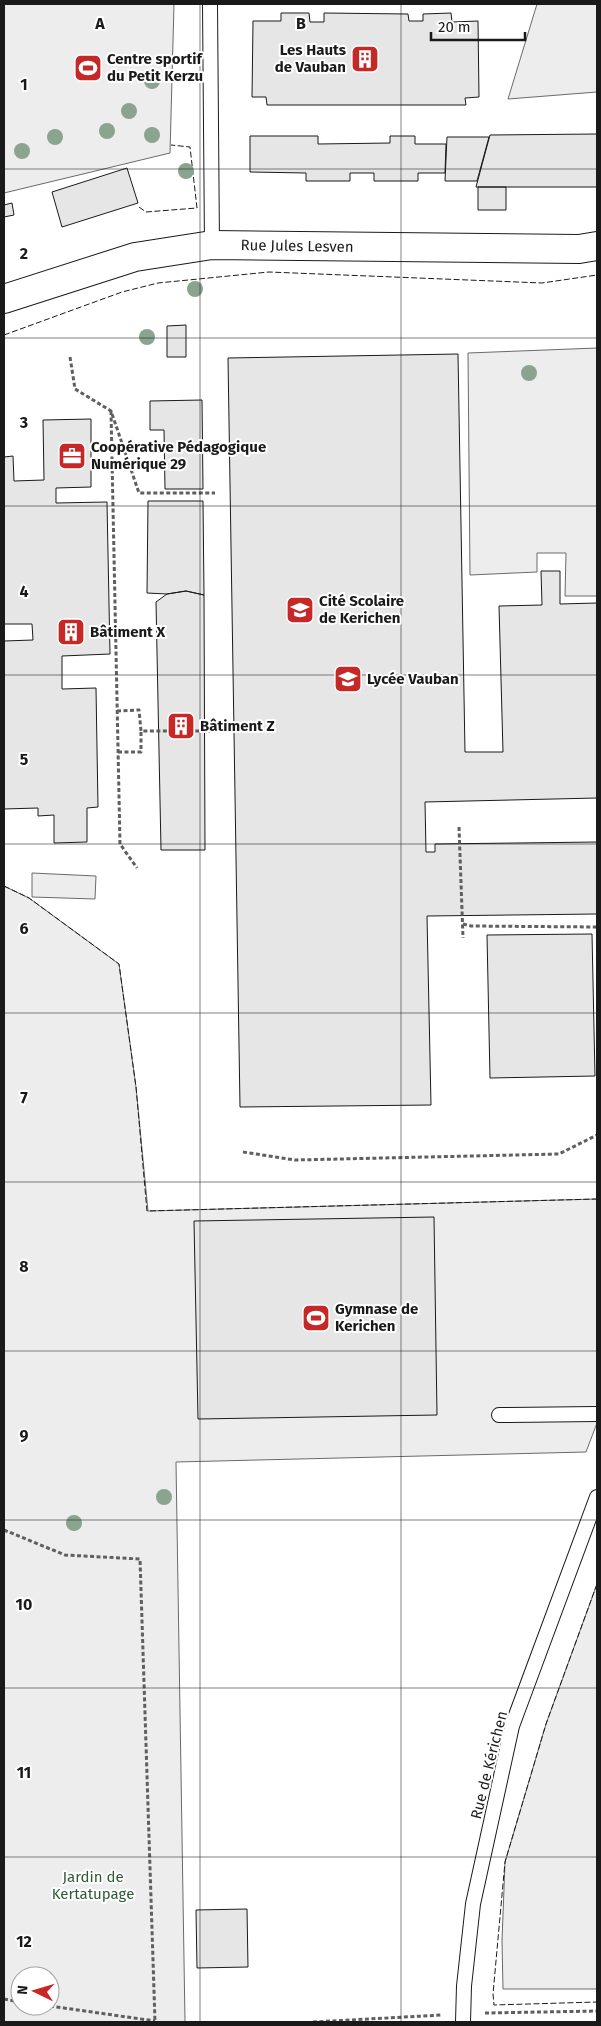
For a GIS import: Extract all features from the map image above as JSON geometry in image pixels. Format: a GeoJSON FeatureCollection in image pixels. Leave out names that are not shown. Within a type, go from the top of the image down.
{"type":"FeatureCollection","features":[{"type":"Feature","properties":{"kind":"street","name":"Rue Jules Lesven"},"geometry":{"type":"LineString","coordinates":[[4,299],[135,257],[212,245],[580,249],[597,246]]}},
{"type":"Feature","properties":{"kind":"lane"},"geometry":{"type":"LineString","coordinates":[[210,4],[212,245]]}},
{"type":"Feature","properties":{"kind":"lane"},"geometry":{"type":"LineString","coordinates":[[499,1415],[597,1414]]}},
{"type":"Feature","properties":{"kind":"lane","name":"Rue de Kérichen"},"geometry":{"type":"LineString","coordinates":[[463,2018],[464,1986],[473,1904],[512,1726],[597,1497]]}},
{"type":"Feature","properties":{"kind":"path"},"geometry":{"type":"LineString","coordinates":[[70,357],[75,389],[111,411],[139,493],[215,493]]}},
{"type":"Feature","properties":{"kind":"path"},"geometry":{"type":"LineString","coordinates":[[111,411],[120,844],[137,868]]}},
{"type":"Feature","properties":{"kind":"path"},"geometry":{"type":"LineString","coordinates":[[117,711],[139,710],[141,731],[141,752],[118,752]]}},
{"type":"Feature","properties":{"kind":"path"},"geometry":{"type":"LineString","coordinates":[[141,731],[216,731]]}},
{"type":"Feature","properties":{"kind":"path"},"geometry":{"type":"LineString","coordinates":[[459,827],[463,938]]}},
{"type":"Feature","properties":{"kind":"path"},"geometry":{"type":"LineString","coordinates":[[463,924],[471,926],[597,927]]}},
{"type":"Feature","properties":{"kind":"path"},"geometry":{"type":"LineString","coordinates":[[242,1152],[295,1160],[559,1154],[597,1135]]}},
{"type":"Feature","properties":{"kind":"path"},"geometry":{"type":"LineString","coordinates":[[4,1530],[65,1555],[140,1559],[155,2022],[60,2008]]}},
{"type":"Feature","properties":{"kind":"path"},"geometry":{"type":"LineString","coordinates":[[313,2022],[463,2018],[597,2011]]}},
{"type":"Feature","properties":{"kind":"shaded area","name":"Centre sportif du Petit Kerzu"},"geometry":{"type":"Polygon","coordinates":[[[4,4],[174,4],[170,153],[4,193],[4,4]]]}},
{"type":"Feature","properties":{"kind":"shaded area"},"geometry":{"type":"Polygon","coordinates":[[[537,4],[597,4],[597,92],[508,99],[537,4]]]}},
{"type":"Feature","properties":{"kind":"shaded area"},"geometry":{"type":"Polygon","coordinates":[[[597,348],[597,596],[565,596],[566,553],[537,553],[537,572],[470,575],[468,353],[597,348]]]}},
{"type":"Feature","properties":{"kind":"shaded area"},"geometry":{"type":"Polygon","coordinates":[[[32,873],[96,876],[95,899],[32,897],[32,873]]]}},
{"type":"Feature","properties":{"kind":"shaded area"},"geometry":{"type":"Polygon","coordinates":[[[4,886],[29,898],[119,964],[136,1087],[148,1211],[597,1199],[597,1423],[586,1452],[176,1462],[185,2022],[4,2022],[4,886]]]}},
{"type":"Feature","properties":{"kind":"shaded area"},"geometry":{"type":"Polygon","coordinates":[[[597,1584],[597,1989],[503,1989],[502,1941],[505,1862],[546,1724],[597,1584]]]}},
{"type":"Feature","properties":{"kind":"building","name":"Les Hauts de Vauban"},"geometry":{"type":"Polygon","coordinates":[[[281,13],[309,13],[310,22],[324,22],[324,13],[408,14],[409,21],[423,21],[423,14],[451,13],[452,22],[478,21],[479,97],[465,98],[466,105],[267,105],[266,97],[252,97],[253,21],[281,21],[281,13]]]}},
{"type":"Feature","properties":{"kind":"building"},"geometry":{"type":"Polygon","coordinates":[[[597,134],[597,187],[476,187],[490,135],[597,134]]]}},
{"type":"Feature","properties":{"kind":"building"},"geometry":{"type":"Polygon","coordinates":[[[250,136],[318,136],[318,144],[390,143],[390,136],[415,136],[415,144],[446,144],[445,173],[418,173],[418,181],[374,181],[374,173],[350,173],[350,181],[306,181],[306,173],[250,172],[250,136]]]}},
{"type":"Feature","properties":{"kind":"building"},"geometry":{"type":"Polygon","coordinates":[[[447,137],[489,137],[477,181],[445,181],[447,137]]]}},
{"type":"Feature","properties":{"kind":"building"},"geometry":{"type":"Polygon","coordinates":[[[127,168],[138,203],[62,227],[52,192],[127,168]]]}},
{"type":"Feature","properties":{"kind":"building"},"geometry":{"type":"Polygon","coordinates":[[[478,187],[506,187],[506,210],[478,210],[478,187]]]}},
{"type":"Feature","properties":{"kind":"building"},"geometry":{"type":"Polygon","coordinates":[[[12,203],[14,215],[4,217],[4,205],[12,203]]]}},
{"type":"Feature","properties":{"kind":"building"},"geometry":{"type":"Polygon","coordinates":[[[186,325],[186,357],[167,357],[167,326],[186,325]]]}},
{"type":"Feature","properties":{"kind":"building","name":"Lycée Vauban"},"geometry":{"type":"Polygon","coordinates":[[[458,354],[465,752],[503,752],[499,606],[542,605],[541,571],[560,571],[560,604],[597,603],[597,798],[425,802],[426,852],[435,852],[435,844],[597,842],[597,914],[427,916],[431,1105],[240,1107],[228,358],[458,354]]]}},
{"type":"Feature","properties":{"kind":"building"},"geometry":{"type":"Polygon","coordinates":[[[202,400],[203,489],[165,489],[164,430],[150,430],[150,401],[202,400]]]}},
{"type":"Feature","properties":{"kind":"building","name":"Bâtiment X"},"geometry":{"type":"Polygon","coordinates":[[[91,419],[91,487],[56,488],[56,503],[107,502],[110,654],[62,656],[62,689],[96,688],[98,807],[87,808],[87,842],[54,843],[54,815],[38,816],[38,808],[4,809],[4,641],[33,640],[32,624],[4,624],[4,457],[13,456],[14,481],[44,480],[43,420],[91,419]]]}},
{"type":"Feature","properties":{"kind":"building"},"geometry":{"type":"Polygon","coordinates":[[[148,501],[203,501],[204,595],[186,591],[167,594],[147,593],[148,501]]]}},
{"type":"Feature","properties":{"kind":"building","name":"Bâtiment Z"},"geometry":{"type":"Polygon","coordinates":[[[186,591],[204,595],[205,850],[161,850],[156,602],[167,594],[186,591]]]}},
{"type":"Feature","properties":{"kind":"building"},"geometry":{"type":"Polygon","coordinates":[[[592,934],[595,1076],[490,1078],[487,935],[592,934]]]}},
{"type":"Feature","properties":{"kind":"building","name":"Gymnase de Kerichen"},"geometry":{"type":"Polygon","coordinates":[[[434,1217],[437,1415],[198,1419],[194,1221],[434,1217]]]}},
{"type":"Feature","properties":{"kind":"building"},"geometry":{"type":"Polygon","coordinates":[[[247,1909],[248,1967],[197,1968],[196,1910],[247,1909]]]}},
{"type":"Feature","properties":{"kind":"fence"},"geometry":{"type":"LineString","coordinates":[[139,207],[146,212],[197,208],[190,147],[171,145]]}},
{"type":"Feature","properties":{"kind":"fence"},"geometry":{"type":"LineString","coordinates":[[4,335],[122,292],[158,283],[269,272],[542,283],[597,275]]}},
{"type":"Feature","properties":{"kind":"fence"},"geometry":{"type":"LineString","coordinates":[[4,886],[29,898],[119,964],[136,1087],[147,1211],[597,1199]]}},
{"type":"Feature","properties":{"kind":"fence"},"geometry":{"type":"LineString","coordinates":[[597,1584],[546,1724],[505,1862],[493,1994],[494,2005],[597,2002]]}},
{"type":"Feature","properties":{"kind":"place","name":"Les Hauts de Vauban"},"geometry":{"type":"Point","coordinates":[365,59]}},
{"type":"Feature","properties":{"kind":"place","name":"Centre sportif du Petit Kerzu"},"geometry":{"type":"Point","coordinates":[88,68]}},
{"type":"Feature","properties":{"kind":"place","name":"Coopérative Pédagogique Numérique 29"},"geometry":{"type":"Point","coordinates":[72,456]}},
{"type":"Feature","properties":{"kind":"place","name":"Cité Scolaire de Kerichen"},"geometry":{"type":"Point","coordinates":[300,610]}},
{"type":"Feature","properties":{"kind":"place","name":"Bâtiment X"},"geometry":{"type":"Point","coordinates":[71,632]}},
{"type":"Feature","properties":{"kind":"place","name":"Lycée Vauban"},"geometry":{"type":"Point","coordinates":[348,679]}},
{"type":"Feature","properties":{"kind":"place","name":"Bâtiment Z"},"geometry":{"type":"Point","coordinates":[181,726]}},
{"type":"Feature","properties":{"kind":"place","name":"Gymnase de Kerichen"},"geometry":{"type":"Point","coordinates":[316,1318]}},
{"type":"Feature","properties":{"kind":"park label","name":"Jardin de Kertatupage"},"geometry":{"type":"Point","coordinates":[93,1886]}}]}
